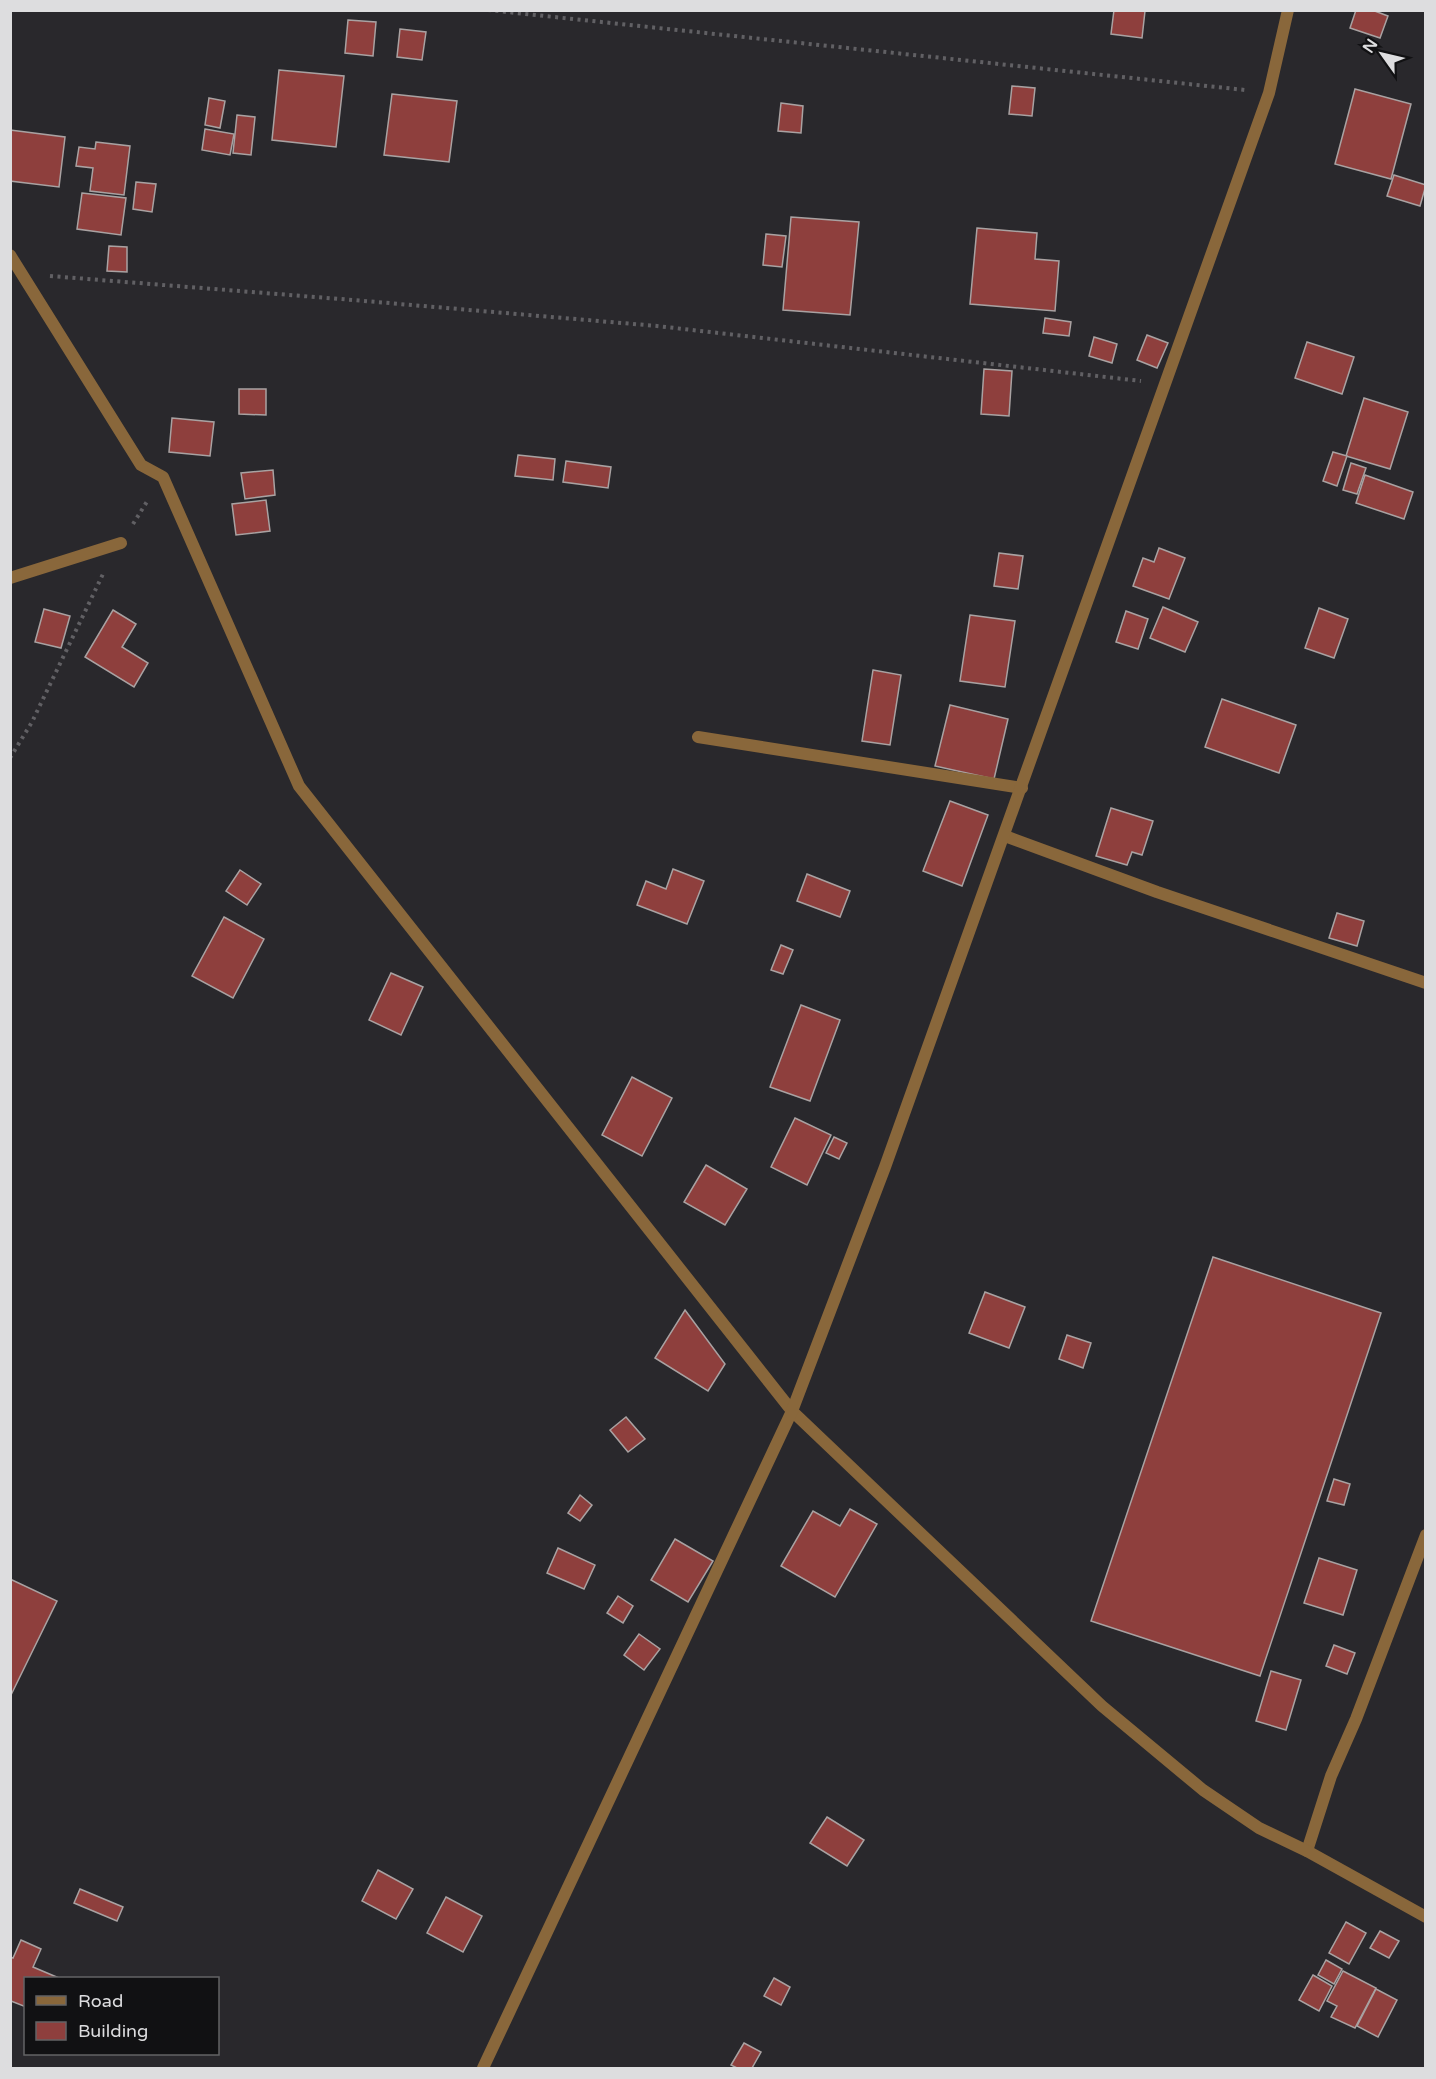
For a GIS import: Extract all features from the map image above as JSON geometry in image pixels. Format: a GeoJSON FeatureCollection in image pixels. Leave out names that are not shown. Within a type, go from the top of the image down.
{"type":"FeatureCollection","features":[{"type":"Feature","properties":{"kind":"street"},"geometry":{"type":"LineString","coordinates":[[483,2068],[792,1411],[885,1167],[1166,384],[1269,93],[1288,10]]}},
{"type":"Feature","properties":{"kind":"street"},"geometry":{"type":"LineString","coordinates":[[10,255],[141,465],[163,477],[299,786],[792,1411],[1102,1706],[1203,1790],[1259,1827],[1425,1917]]}},
{"type":"Feature","properties":{"kind":"street"},"geometry":{"type":"LineString","coordinates":[[10,578],[121,543]]}},
{"type":"Feature","properties":{"kind":"street"},"geometry":{"type":"LineString","coordinates":[[698,737],[1022,788]]}},
{"type":"Feature","properties":{"kind":"street"},"geometry":{"type":"LineString","coordinates":[[1005,836],[1157,892],[1425,982]]}},
{"type":"Feature","properties":{"kind":"street"},"geometry":{"type":"LineString","coordinates":[[1307,1851],[1331,1776],[1356,1719],[1425,1535]]}},
{"type":"Feature","properties":{"kind":"path"},"geometry":{"type":"LineString","coordinates":[[488,10],[1269,93]]}},
{"type":"Feature","properties":{"kind":"path"},"geometry":{"type":"LineString","coordinates":[[21,274],[657,326],[1166,384]]}},
{"type":"Feature","properties":{"kind":"path"},"geometry":{"type":"LineString","coordinates":[[10,758],[32,722],[103,574],[163,477]]}},
{"type":"Feature","properties":{"kind":"building"},"geometry":{"type":"Polygon","coordinates":[[[1114,10],[1145,11],[1142,38],[1111,34],[1114,10]]]}},
{"type":"Feature","properties":{"kind":"building"},"geometry":{"type":"Polygon","coordinates":[[[1356,10],[1372,10],[1388,16],[1380,38],[1350,28],[1356,10]]]}},
{"type":"Feature","properties":{"kind":"building"},"geometry":{"type":"Polygon","coordinates":[[[348,20],[376,22],[373,56],[345,53],[348,20]]]}},
{"type":"Feature","properties":{"kind":"building"},"geometry":{"type":"Polygon","coordinates":[[[400,29],[426,32],[422,60],[397,57],[400,29]]]}},
{"type":"Feature","properties":{"kind":"building"},"geometry":{"type":"Polygon","coordinates":[[[279,70],[344,76],[336,147],[272,140],[279,70]]]}},
{"type":"Feature","properties":{"kind":"building"},"geometry":{"type":"Polygon","coordinates":[[[1012,86],[1035,88],[1032,116],[1009,114],[1012,86]]]}},
{"type":"Feature","properties":{"kind":"building"},"geometry":{"type":"Polygon","coordinates":[[[1355,89],[1411,104],[1391,179],[1335,164],[1355,89]]]}},
{"type":"Feature","properties":{"kind":"building"},"geometry":{"type":"Polygon","coordinates":[[[392,94],[457,101],[449,162],[384,155],[392,94]]]}},
{"type":"Feature","properties":{"kind":"building"},"geometry":{"type":"Polygon","coordinates":[[[209,98],[225,101],[220,128],[205,125],[209,98]]]}},
{"type":"Feature","properties":{"kind":"building"},"geometry":{"type":"Polygon","coordinates":[[[781,103],[803,106],[801,133],[778,131],[781,103]]]}},
{"type":"Feature","properties":{"kind":"building"},"geometry":{"type":"Polygon","coordinates":[[[237,115],[255,117],[251,155],[233,153],[237,115]]]}},
{"type":"Feature","properties":{"kind":"building"},"geometry":{"type":"Polygon","coordinates":[[[205,129],[234,134],[230,155],[202,150],[205,129]]]}},
{"type":"Feature","properties":{"kind":"building"},"geometry":{"type":"Polygon","coordinates":[[[10,130],[65,137],[59,187],[10,181],[10,130]]]}},
{"type":"Feature","properties":{"kind":"building"},"geometry":{"type":"Polygon","coordinates":[[[96,142],[130,146],[124,195],[90,191],[93,168],[76,166],[79,147],[95,149],[96,142]]]}},
{"type":"Feature","properties":{"kind":"building"},"geometry":{"type":"Polygon","coordinates":[[[1394,175],[1426,185],[1420,206],[1387,196],[1394,175]]]}},
{"type":"Feature","properties":{"kind":"building"},"geometry":{"type":"Polygon","coordinates":[[[136,182],[156,184],[152,212],[133,209],[136,182]]]}},
{"type":"Feature","properties":{"kind":"building"},"geometry":{"type":"Polygon","coordinates":[[[82,193],[126,198],[121,235],[77,229],[82,193]]]}},
{"type":"Feature","properties":{"kind":"building"},"geometry":{"type":"Polygon","coordinates":[[[791,217],[859,222],[850,315],[783,310],[791,217]]]}},
{"type":"Feature","properties":{"kind":"building"},"geometry":{"type":"Polygon","coordinates":[[[977,228],[1037,233],[1035,259],[1059,261],[1055,311],[970,304],[977,228]]]}},
{"type":"Feature","properties":{"kind":"building"},"geometry":{"type":"Polygon","coordinates":[[[766,234],[786,236],[782,267],[763,265],[766,234]]]}},
{"type":"Feature","properties":{"kind":"building"},"geometry":{"type":"Polygon","coordinates":[[[109,246],[127,247],[127,272],[107,271],[109,246]]]}},
{"type":"Feature","properties":{"kind":"building"},"geometry":{"type":"Polygon","coordinates":[[[1045,318],[1071,322],[1069,336],[1043,333],[1045,318]]]}},
{"type":"Feature","properties":{"kind":"building"},"geometry":{"type":"Polygon","coordinates":[[[1147,335],[1168,343],[1157,368],[1137,360],[1147,335]]]}},
{"type":"Feature","properties":{"kind":"building"},"geometry":{"type":"Polygon","coordinates":[[[1094,337],[1117,344],[1112,363],[1089,356],[1094,337]]]}},
{"type":"Feature","properties":{"kind":"building"},"geometry":{"type":"Polygon","coordinates":[[[1307,342],[1354,357],[1342,394],[1295,378],[1307,342]]]}},
{"type":"Feature","properties":{"kind":"building"},"geometry":{"type":"Polygon","coordinates":[[[984,369],[1012,371],[1009,416],[981,414],[984,369]]]}},
{"type":"Feature","properties":{"kind":"building"},"geometry":{"type":"Polygon","coordinates":[[[239,389],[266,389],[266,415],[239,414],[239,389]]]}},
{"type":"Feature","properties":{"kind":"building"},"geometry":{"type":"Polygon","coordinates":[[[1364,398],[1408,412],[1390,469],[1346,456],[1364,398]]]}},
{"type":"Feature","properties":{"kind":"building"},"geometry":{"type":"Polygon","coordinates":[[[172,418],[214,422],[210,456],[169,452],[172,418]]]}},
{"type":"Feature","properties":{"kind":"building"},"geometry":{"type":"Polygon","coordinates":[[[1333,452],[1347,456],[1337,486],[1323,481],[1333,452]]]}},
{"type":"Feature","properties":{"kind":"building"},"geometry":{"type":"Polygon","coordinates":[[[518,455],[555,459],[553,480],[515,476],[518,455]]]}},
{"type":"Feature","properties":{"kind":"building"},"geometry":{"type":"Polygon","coordinates":[[[566,461],[611,467],[608,488],[563,482],[566,461]]]}},
{"type":"Feature","properties":{"kind":"building"},"geometry":{"type":"Polygon","coordinates":[[[1351,463],[1366,468],[1357,494],[1343,490],[1351,463]]]}},
{"type":"Feature","properties":{"kind":"building"},"geometry":{"type":"Polygon","coordinates":[[[273,470],[275,495],[245,499],[241,473],[273,470]]]}},
{"type":"Feature","properties":{"kind":"building"},"geometry":{"type":"Polygon","coordinates":[[[1365,475],[1413,492],[1404,519],[1356,503],[1365,475]]]}},
{"type":"Feature","properties":{"kind":"building"},"geometry":{"type":"Polygon","coordinates":[[[266,500],[270,531],[236,535],[232,504],[266,500]]]}},
{"type":"Feature","properties":{"kind":"building"},"geometry":{"type":"Polygon","coordinates":[[[1159,548],[1185,558],[1169,599],[1133,586],[1143,558],[1154,562],[1159,548]]]}},
{"type":"Feature","properties":{"kind":"building"},"geometry":{"type":"Polygon","coordinates":[[[999,553],[1023,556],[1018,589],[994,586],[999,553]]]}},
{"type":"Feature","properties":{"kind":"building"},"geometry":{"type":"Polygon","coordinates":[[[1163,607],[1198,622],[1185,652],[1150,638],[1163,607]]]}},
{"type":"Feature","properties":{"kind":"building"},"geometry":{"type":"Polygon","coordinates":[[[1319,608],[1348,619],[1334,658],[1305,648],[1319,608]]]}},
{"type":"Feature","properties":{"kind":"building"},"geometry":{"type":"Polygon","coordinates":[[[44,609],[70,616],[61,648],[35,642],[44,609]]]}},
{"type":"Feature","properties":{"kind":"building"},"geometry":{"type":"Polygon","coordinates":[[[113,610],[136,624],[122,647],[148,663],[134,687],[85,657],[113,610]]]}},
{"type":"Feature","properties":{"kind":"building"},"geometry":{"type":"Polygon","coordinates":[[[1126,611],[1148,619],[1138,649],[1116,642],[1126,611]]]}},
{"type":"Feature","properties":{"kind":"building"},"geometry":{"type":"Polygon","coordinates":[[[970,615],[1015,621],[1005,687],[960,681],[970,615]]]}},
{"type":"Feature","properties":{"kind":"building"},"geometry":{"type":"Polygon","coordinates":[[[873,670],[901,675],[890,745],[862,741],[873,670]]]}},
{"type":"Feature","properties":{"kind":"building"},"geometry":{"type":"Polygon","coordinates":[[[1222,699],[1296,725],[1279,773],[1205,747],[1222,699]]]}},
{"type":"Feature","properties":{"kind":"building"},"geometry":{"type":"Polygon","coordinates":[[[950,705],[1008,719],[994,779],[935,766],[950,705]]]}},
{"type":"Feature","properties":{"kind":"building"},"geometry":{"type":"Polygon","coordinates":[[[950,801],[988,815],[962,886],[923,871],[950,801]]]}},
{"type":"Feature","properties":{"kind":"building"},"geometry":{"type":"Polygon","coordinates":[[[1111,808],[1153,821],[1142,855],[1132,852],[1127,865],[1096,856],[1111,808]]]}},
{"type":"Feature","properties":{"kind":"building"},"geometry":{"type":"Polygon","coordinates":[[[673,869],[704,881],[687,924],[637,905],[646,881],[666,889],[673,869]]]}},
{"type":"Feature","properties":{"kind":"building"},"geometry":{"type":"Polygon","coordinates":[[[240,870],[261,884],[247,905],[226,891],[240,870]]]}},
{"type":"Feature","properties":{"kind":"building"},"geometry":{"type":"Polygon","coordinates":[[[807,874],[850,891],[840,917],[797,901],[807,874]]]}},
{"type":"Feature","properties":{"kind":"building"},"geometry":{"type":"Polygon","coordinates":[[[1337,913],[1364,921],[1357,946],[1329,938],[1337,913]]]}},
{"type":"Feature","properties":{"kind":"building"},"geometry":{"type":"Polygon","coordinates":[[[224,917],[264,939],[233,998],[192,976],[224,917]]]}},
{"type":"Feature","properties":{"kind":"building"},"geometry":{"type":"Polygon","coordinates":[[[781,945],[793,950],[783,974],[771,970],[781,945]]]}},
{"type":"Feature","properties":{"kind":"building"},"geometry":{"type":"Polygon","coordinates":[[[391,973],[423,987],[401,1035],[369,1020],[391,973]]]}},
{"type":"Feature","properties":{"kind":"building"},"geometry":{"type":"Polygon","coordinates":[[[801,1005],[840,1020],[810,1101],[770,1087],[801,1005]]]}},
{"type":"Feature","properties":{"kind":"building"},"geometry":{"type":"Polygon","coordinates":[[[632,1077],[672,1098],[642,1156],[602,1135],[632,1077]]]}},
{"type":"Feature","properties":{"kind":"building"},"geometry":{"type":"Polygon","coordinates":[[[795,1118],[831,1135],[807,1185],[771,1167],[795,1118]]]}},
{"type":"Feature","properties":{"kind":"building"},"geometry":{"type":"Polygon","coordinates":[[[834,1137],[847,1143],[839,1159],[826,1153],[834,1137]]]}},
{"type":"Feature","properties":{"kind":"building"},"geometry":{"type":"Polygon","coordinates":[[[706,1165],[747,1189],[725,1225],[684,1202],[706,1165]]]}},
{"type":"Feature","properties":{"kind":"building"},"geometry":{"type":"Polygon","coordinates":[[[1213,1257],[1381,1313],[1260,1676],[1091,1621],[1213,1257]]]}},
{"type":"Feature","properties":{"kind":"building"},"geometry":{"type":"Polygon","coordinates":[[[985,1292],[1025,1307],[1009,1348],[969,1333],[985,1292]]]}},
{"type":"Feature","properties":{"kind":"building"},"geometry":{"type":"Polygon","coordinates":[[[685,1310],[725,1364],[708,1391],[655,1358],[685,1310]]]}},
{"type":"Feature","properties":{"kind":"building"},"geometry":{"type":"Polygon","coordinates":[[[1067,1335],[1091,1343],[1083,1368],[1059,1359],[1067,1335]]]}},
{"type":"Feature","properties":{"kind":"building"},"geometry":{"type":"Polygon","coordinates":[[[626,1417],[645,1439],[628,1452],[610,1430],[626,1417]]]}},
{"type":"Feature","properties":{"kind":"building"},"geometry":{"type":"Polygon","coordinates":[[[1334,1479],[1350,1484],[1344,1505],[1327,1501],[1334,1479]]]}},
{"type":"Feature","properties":{"kind":"building"},"geometry":{"type":"Polygon","coordinates":[[[580,1495],[592,1505],[580,1521],[568,1513],[580,1495]]]}},
{"type":"Feature","properties":{"kind":"building"},"geometry":{"type":"Polygon","coordinates":[[[850,1509],[877,1524],[835,1597],[781,1566],[813,1511],[840,1526],[850,1509]]]}},
{"type":"Feature","properties":{"kind":"building"},"geometry":{"type":"Polygon","coordinates":[[[675,1539],[713,1561],[688,1602],[651,1580],[675,1539]]]}},
{"type":"Feature","properties":{"kind":"building"},"geometry":{"type":"Polygon","coordinates":[[[558,1548],[595,1565],[584,1589],[547,1573],[558,1548]]]}},
{"type":"Feature","properties":{"kind":"building"},"geometry":{"type":"Polygon","coordinates":[[[1319,1558],[1357,1570],[1343,1615],[1304,1603],[1319,1558]]]}},
{"type":"Feature","properties":{"kind":"building"},"geometry":{"type":"Polygon","coordinates":[[[10,1579],[57,1601],[10,1697],[10,1579]]]}},
{"type":"Feature","properties":{"kind":"building"},"geometry":{"type":"Polygon","coordinates":[[[618,1596],[633,1606],[623,1623],[607,1613],[618,1596]]]}},
{"type":"Feature","properties":{"kind":"building"},"geometry":{"type":"Polygon","coordinates":[[[639,1634],[660,1649],[644,1670],[624,1655],[639,1634]]]}},
{"type":"Feature","properties":{"kind":"building"},"geometry":{"type":"Polygon","coordinates":[[[1334,1645],[1355,1653],[1347,1674],[1326,1666],[1334,1645]]]}},
{"type":"Feature","properties":{"kind":"building"},"geometry":{"type":"Polygon","coordinates":[[[1271,1671],[1301,1680],[1286,1730],[1256,1721],[1271,1671]]]}},
{"type":"Feature","properties":{"kind":"building"},"geometry":{"type":"Polygon","coordinates":[[[827,1817],[864,1840],[847,1866],[810,1843],[827,1817]]]}},
{"type":"Feature","properties":{"kind":"building"},"geometry":{"type":"Polygon","coordinates":[[[378,1870],[413,1889],[396,1919],[362,1901],[378,1870]]]}},
{"type":"Feature","properties":{"kind":"building"},"geometry":{"type":"Polygon","coordinates":[[[80,1889],[123,1907],[117,1921],[74,1903],[80,1889]]]}},
{"type":"Feature","properties":{"kind":"building"},"geometry":{"type":"Polygon","coordinates":[[[446,1897],[482,1916],[463,1952],[427,1933],[446,1897]]]}},
{"type":"Feature","properties":{"kind":"building"},"geometry":{"type":"Polygon","coordinates":[[[1346,1922],[1366,1933],[1349,1964],[1329,1953],[1346,1922]]]}},
{"type":"Feature","properties":{"kind":"building"},"geometry":{"type":"Polygon","coordinates":[[[1380,1931],[1399,1941],[1389,1958],[1370,1948],[1380,1931]]]}},
{"type":"Feature","properties":{"kind":"building"},"geometry":{"type":"Polygon","coordinates":[[[21,1940],[41,1949],[33,1967],[57,1977],[24,1977],[24,2006],[11,2001],[10,2003],[10,1957],[13,1958],[21,1940]]]}},
{"type":"Feature","properties":{"kind":"building"},"geometry":{"type":"Polygon","coordinates":[[[1326,1960],[1342,1969],[1334,1984],[1318,1975],[1326,1960]]]}},
{"type":"Feature","properties":{"kind":"building"},"geometry":{"type":"Polygon","coordinates":[[[1343,1971],[1376,1988],[1355,2028],[1331,2017],[1337,2006],[1327,2001],[1343,1971]]]}},
{"type":"Feature","properties":{"kind":"building"},"geometry":{"type":"Polygon","coordinates":[[[1313,1975],[1332,1986],[1319,2011],[1299,2000],[1313,1975]]]}},
{"type":"Feature","properties":{"kind":"building"},"geometry":{"type":"Polygon","coordinates":[[[774,1978],[790,1987],[781,2005],[764,1996],[774,1978]]]}},
{"type":"Feature","properties":{"kind":"building"},"geometry":{"type":"Polygon","coordinates":[[[1376,1989],[1397,2000],[1378,2037],[1357,2026],[1376,1989]]]}},
{"type":"Feature","properties":{"kind":"building"},"geometry":{"type":"Polygon","coordinates":[[[744,2043],[761,2052],[752,2068],[737,2068],[731,2065],[744,2043]]]}}]}
